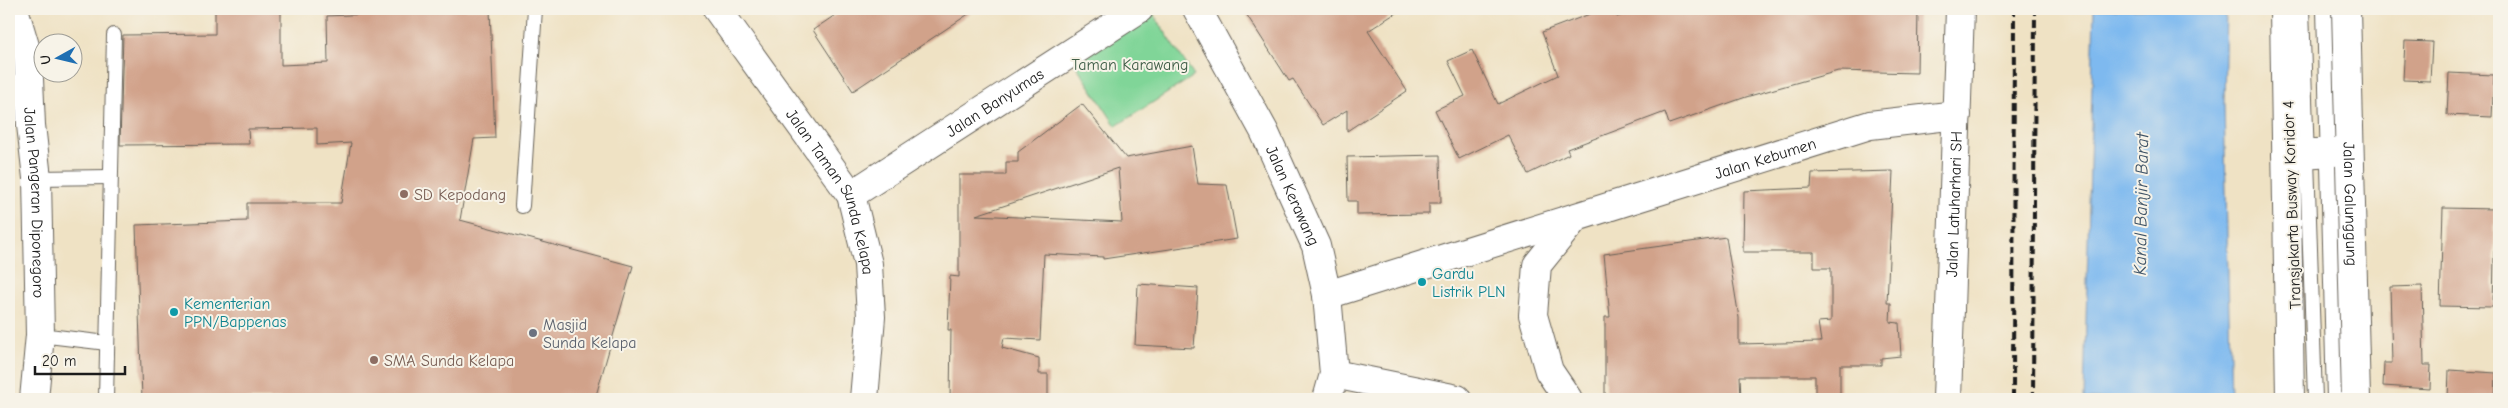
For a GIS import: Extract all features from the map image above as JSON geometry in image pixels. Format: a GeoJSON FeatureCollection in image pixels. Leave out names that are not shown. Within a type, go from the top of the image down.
{"type":"FeatureCollection","features":[{"type":"Feature","properties":{"kind":"street","name":"Jalan Pangeran Diponegoro"},"geometry":{"type":"LineString","coordinates":[[14,9],[28,56],[31,125],[37,178],[40,336],[34,399]]}},
{"type":"Feature","properties":{"kind":"street","name":"Jalan Taman Sunda Kelapa"},"geometry":{"type":"LineString","coordinates":[[717,9],[851,195],[868,264],[871,317],[864,399]]}},
{"type":"Feature","properties":{"kind":"street","name":"Jalan Banyumas"},"geometry":{"type":"LineString","coordinates":[[851,195],[1140,9]]}},
{"type":"Feature","properties":{"kind":"street","name":"Jalan Kerawang"},"geometry":{"type":"LineString","coordinates":[[1197,9],[1264,131],[1316,246],[1327,295],[1334,374],[1327,399]]}},
{"type":"Feature","properties":{"kind":"street","name":"Jalan Latuharhari SH"},"geometry":{"type":"LineString","coordinates":[[1947,399],[1960,9]]}},
{"type":"Feature","properties":{"kind":"street","name":"Jalan Galunggung"},"geometry":{"type":"LineString","coordinates":[[2284,9],[2317,153],[2356,399]]}},
{"type":"Feature","properties":{"kind":"street","name":"Jalan Galunggung"},"geometry":{"type":"LineString","coordinates":[[2290,399],[2317,153],[2346,9]]}},
{"type":"Feature","properties":{"kind":"street","name":"Jalan Kebumen"},"geometry":{"type":"LineString","coordinates":[[1327,295],[1870,125],[1957,115]]}},
{"type":"Feature","properties":{"kind":"street"},"geometry":{"type":"LineString","coordinates":[[1568,399],[1549,371],[1533,315],[1537,265],[1575,218]]}},
{"type":"Feature","properties":{"kind":"street"},"geometry":{"type":"LineString","coordinates":[[1334,374],[1457,399]]}},
{"type":"Feature","properties":{"kind":"lane"},"geometry":{"type":"LineString","coordinates":[[522,206],[535,9]]}},
{"type":"Feature","properties":{"kind":"lane","name":"Transjakarta Busway Koridor 4"},"geometry":{"type":"LineString","coordinates":[[2302,9],[2317,153],[2315,399]]}},
{"type":"Feature","properties":{"kind":"lane"},"geometry":{"type":"LineString","coordinates":[[2324,9],[2317,153],[2334,399]]}},
{"type":"Feature","properties":{"kind":"lane"},"geometry":{"type":"LineString","coordinates":[[106,399],[114,35]]}},
{"type":"Feature","properties":{"kind":"lane"},"geometry":{"type":"LineString","coordinates":[[37,178],[110,177]]}},
{"type":"Feature","properties":{"kind":"lane"},"geometry":{"type":"LineString","coordinates":[[40,336],[107,343]]}},
{"type":"Feature","properties":{"kind":"green space","name":"Taman Karawang"},"geometry":{"type":"Polygon","coordinates":[[[1150,9],[1194,76],[1116,126],[1068,53],[1150,9]]]}},
{"type":"Feature","properties":{"kind":"green space"},"geometry":{"type":"Polygon","coordinates":[[[9,134],[12,140],[9,399],[9,134]]]}},
{"type":"Feature","properties":{"kind":"water","name":"Kanal Banjir Barat"},"geometry":{"type":"Polygon","coordinates":[[[2094,9],[2226,9],[2224,104],[2231,399],[2084,399],[2094,9]]]}},
{"type":"Feature","properties":{"kind":"building"},"geometry":{"type":"Polygon","coordinates":[[[215,9],[281,9],[281,65],[328,63],[327,16],[414,12],[414,9],[490,9],[495,138],[474,139],[460,220],[633,266],[595,399],[142,399],[136,225],[247,221],[247,203],[341,203],[351,143],[317,145],[317,128],[248,129],[249,144],[120,145],[123,35],[215,34],[215,9]]]}},
{"type":"Feature","properties":{"kind":"building"},"geometry":{"type":"Polygon","coordinates":[[[844,9],[976,9],[853,91],[813,30],[844,9]]]}},
{"type":"Feature","properties":{"kind":"building"},"geometry":{"type":"Polygon","coordinates":[[[1243,9],[1402,9],[1368,31],[1407,91],[1347,131],[1347,110],[1323,125],[1293,79],[1289,81],[1243,9]]]}},
{"type":"Feature","properties":{"kind":"building"},"geometry":{"type":"Polygon","coordinates":[[[1603,9],[1614,9],[1617,17],[1641,9],[1918,9],[1917,73],[1838,71],[1746,97],[1669,124],[1665,112],[1567,149],[1569,154],[1528,174],[1508,135],[1459,159],[1435,110],[1465,96],[1448,61],[1472,50],[1498,104],[1558,75],[1542,32],[1603,9]]]}},
{"type":"Feature","properties":{"kind":"building"},"geometry":{"type":"Polygon","coordinates":[[[2405,41],[2432,42],[2430,81],[2403,80],[2405,41]]]}},
{"type":"Feature","properties":{"kind":"building"},"geometry":{"type":"Polygon","coordinates":[[[2449,73],[2494,75],[2492,117],[2447,115],[2449,73]]]}},
{"type":"Feature","properties":{"kind":"building"},"geometry":{"type":"Polygon","coordinates":[[[1082,104],[1126,158],[1192,146],[1198,184],[1227,185],[1237,239],[1103,259],[1103,257],[1044,254],[1040,340],[1004,338],[1002,348],[1039,358],[1039,374],[1048,374],[1048,399],[950,399],[951,330],[948,330],[950,276],[959,277],[959,175],[1006,175],[1006,162],[1018,162],[1018,152],[1082,104]],[[1118,168],[976,215],[1122,222],[1118,168]]]}},
{"type":"Feature","properties":{"kind":"building"},"geometry":{"type":"Polygon","coordinates":[[[1440,155],[1441,203],[1429,203],[1429,214],[1357,215],[1357,201],[1348,201],[1347,157],[1440,155]]]}},
{"type":"Feature","properties":{"kind":"building"},"geometry":{"type":"Polygon","coordinates":[[[1893,171],[1887,303],[1891,303],[1890,322],[1899,323],[1901,356],[1881,358],[1881,365],[1840,365],[1840,399],[1815,399],[1815,376],[1740,376],[1741,399],[1605,399],[1605,317],[1610,317],[1604,254],[1726,237],[1739,318],[1739,344],[1821,342],[1818,322],[1831,321],[1831,268],[1814,268],[1814,252],[1743,252],[1744,191],[1811,188],[1812,173],[1893,171]]]}},
{"type":"Feature","properties":{"kind":"building"},"geometry":{"type":"Polygon","coordinates":[[[2443,208],[2495,209],[2493,307],[2440,306],[2443,208]]]}},
{"type":"Feature","properties":{"kind":"building"},"geometry":{"type":"Polygon","coordinates":[[[1138,284],[1198,288],[1194,348],[1135,345],[1138,284]]]}},
{"type":"Feature","properties":{"kind":"building"},"geometry":{"type":"Polygon","coordinates":[[[2422,286],[2424,365],[2431,365],[2430,389],[2383,386],[2384,363],[2392,363],[2390,287],[2422,286]]]}},
{"type":"Feature","properties":{"kind":"building"},"geometry":{"type":"Polygon","coordinates":[[[2449,370],[2496,373],[2495,399],[2448,399],[2449,370]]]}},
{"type":"Feature","properties":{"kind":"railway"},"geometry":{"type":"LineString","coordinates":[[2013,399],[2014,9]]}},
{"type":"Feature","properties":{"kind":"railway"},"geometry":{"type":"LineString","coordinates":[[2033,399],[2035,9]]}},
{"type":"Feature","properties":{"kind":"place","name":"SD Kepodang"},"geometry":{"type":"Point","coordinates":[404,194]}},
{"type":"Feature","properties":{"kind":"place","name":"Gardu Listrik PLN"},"geometry":{"type":"Point","coordinates":[1422,282]}},
{"type":"Feature","properties":{"kind":"place","name":"Kementerian PPN/Bappenas"},"geometry":{"type":"Point","coordinates":[174,312]}},
{"type":"Feature","properties":{"kind":"place","name":"Masjid Sunda Kelapa"},"geometry":{"type":"Point","coordinates":[533,333]}},
{"type":"Feature","properties":{"kind":"place","name":"SMA Sunda Kelapa"},"geometry":{"type":"Point","coordinates":[374,360]}}]}
